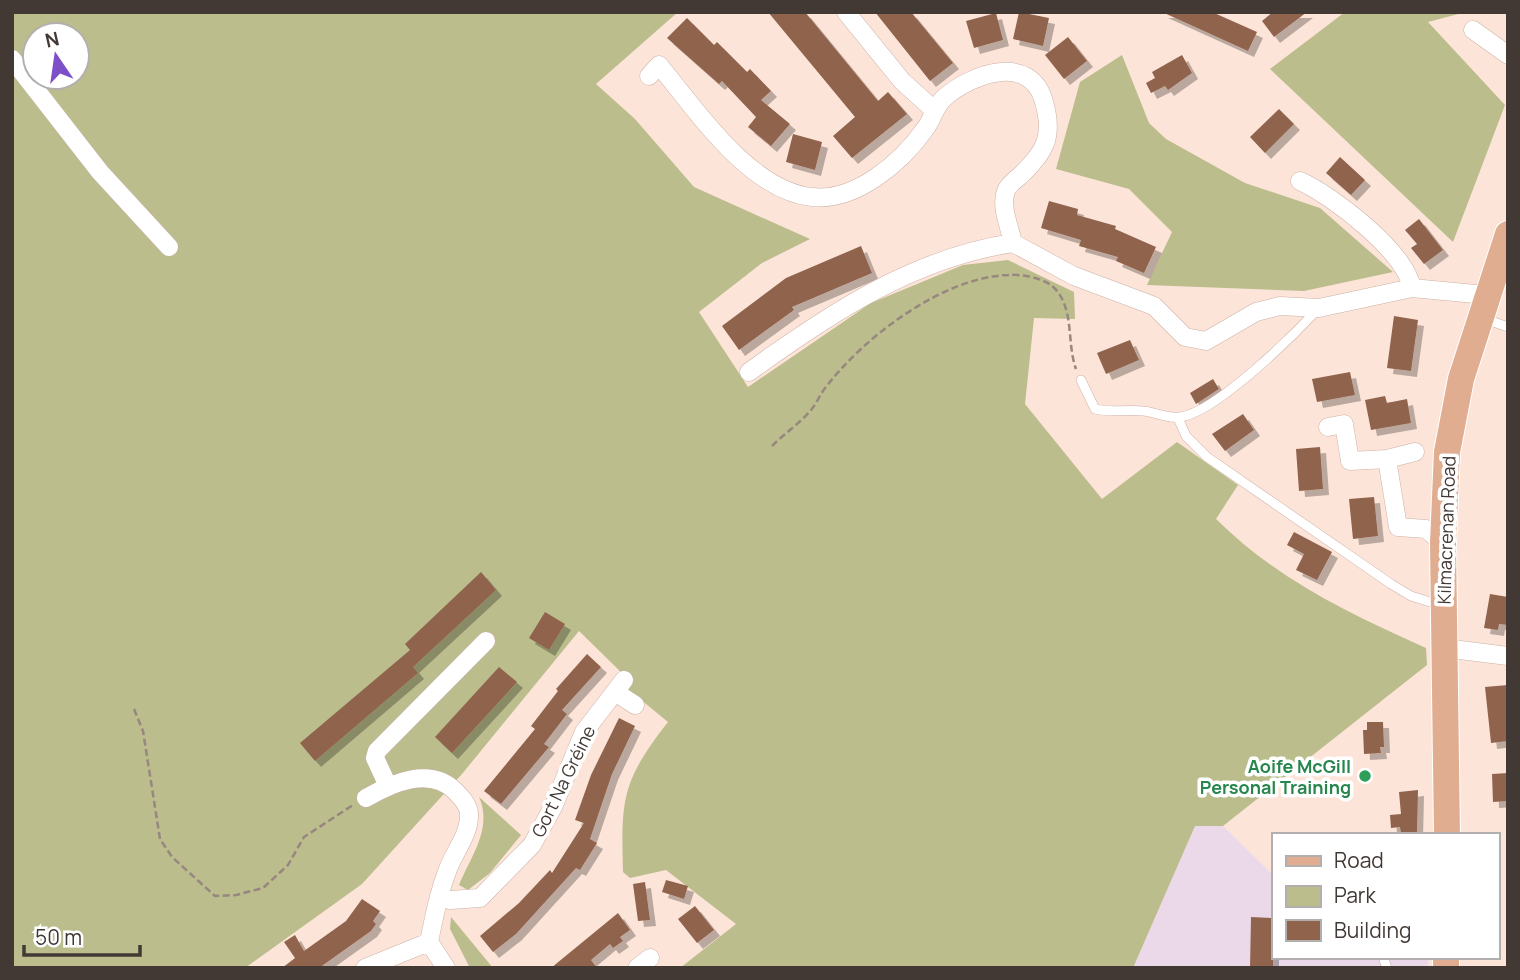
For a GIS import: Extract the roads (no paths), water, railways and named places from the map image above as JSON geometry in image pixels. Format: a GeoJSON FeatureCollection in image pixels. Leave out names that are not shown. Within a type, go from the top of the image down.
{"type":"FeatureCollection","features":[{"type":"Feature","properties":{"kind":"main road","name":"Kilmacrenan Road"},"geometry":{"type":"LineString","coordinates":[[1447,833],[1443,495],[1452,421],[1483,306],[1508,234]]}},
{"type":"Feature","properties":{"kind":"street"},"geometry":{"type":"LineString","coordinates":[[846,12],[902,80],[934,110]]}},
{"type":"Feature","properties":{"kind":"street"},"geometry":{"type":"LineString","coordinates":[[1473,30],[1508,55]]}},
{"type":"Feature","properties":{"kind":"street"},"geometry":{"type":"LineString","coordinates":[[12,59],[100,172],[169,247]]}},
{"type":"Feature","properties":{"kind":"street"},"geometry":{"type":"LineString","coordinates":[[649,76],[659,65],[712,128],[763,178],[779,188],[812,197],[834,196],[858,188],[880,174],[926,128],[934,110],[955,89],[991,72],[1010,71],[1024,75],[1037,86],[1044,100],[1048,131],[1041,156],[1006,190],[1004,202],[1013,243]]}},
{"type":"Feature","properties":{"kind":"street"},"geometry":{"type":"LineString","coordinates":[[1300,181],[1335,201],[1388,250],[1409,275],[1412,288]]}},
{"type":"Feature","properties":{"kind":"street"},"geometry":{"type":"LineString","coordinates":[[749,372],[861,297],[944,261],[1013,243],[1074,276],[1154,306],[1185,337],[1206,341],[1256,312],[1280,306],[1319,308],[1412,288],[1483,306]]}},
{"type":"Feature","properties":{"kind":"street"},"geometry":{"type":"LineString","coordinates":[[1328,427],[1344,424],[1350,461],[1387,459],[1415,452]]}},
{"type":"Feature","properties":{"kind":"street"},"geometry":{"type":"LineString","coordinates":[[1387,459],[1398,527],[1426,529],[1443,543]]}},
{"type":"Feature","properties":{"kind":"street"},"geometry":{"type":"LineString","coordinates":[[387,786],[375,758],[377,751],[486,641]]}},
{"type":"Feature","properties":{"kind":"street"},"geometry":{"type":"LineString","coordinates":[[1444,648],[1508,656]]}},
{"type":"Feature","properties":{"kind":"street","name":"Gort Na Gréine"},"geometry":{"type":"LineString","coordinates":[[439,895],[450,900],[480,898],[532,845],[553,807],[584,732],[620,686],[635,705]]}},
{"type":"Feature","properties":{"kind":"street"},"geometry":{"type":"LineString","coordinates":[[366,798],[387,786],[425,777],[452,788],[464,800],[470,812],[467,828],[439,895],[429,942],[446,968]]}},
{"type":"Feature","properties":{"kind":"street"},"geometry":{"type":"LineString","coordinates":[[365,968],[429,942]]}},
{"type":"Feature","properties":{"kind":"lane"},"geometry":{"type":"LineString","coordinates":[[1483,306],[1508,327]]}},
{"type":"Feature","properties":{"kind":"lane"},"geometry":{"type":"LineString","coordinates":[[1081,380],[1095,409],[1111,413],[1142,411],[1178,418],[1203,411],[1282,346],[1319,308]]}},
{"type":"Feature","properties":{"kind":"lane"},"geometry":{"type":"LineString","coordinates":[[1178,418],[1186,436],[1207,457],[1391,584],[1411,596],[1444,606]]}},
{"type":"Feature","properties":{"kind":"place","name":"Aoife McGill Personal Training"},"geometry":{"type":"Point","coordinates":[1365,776]}}]}
